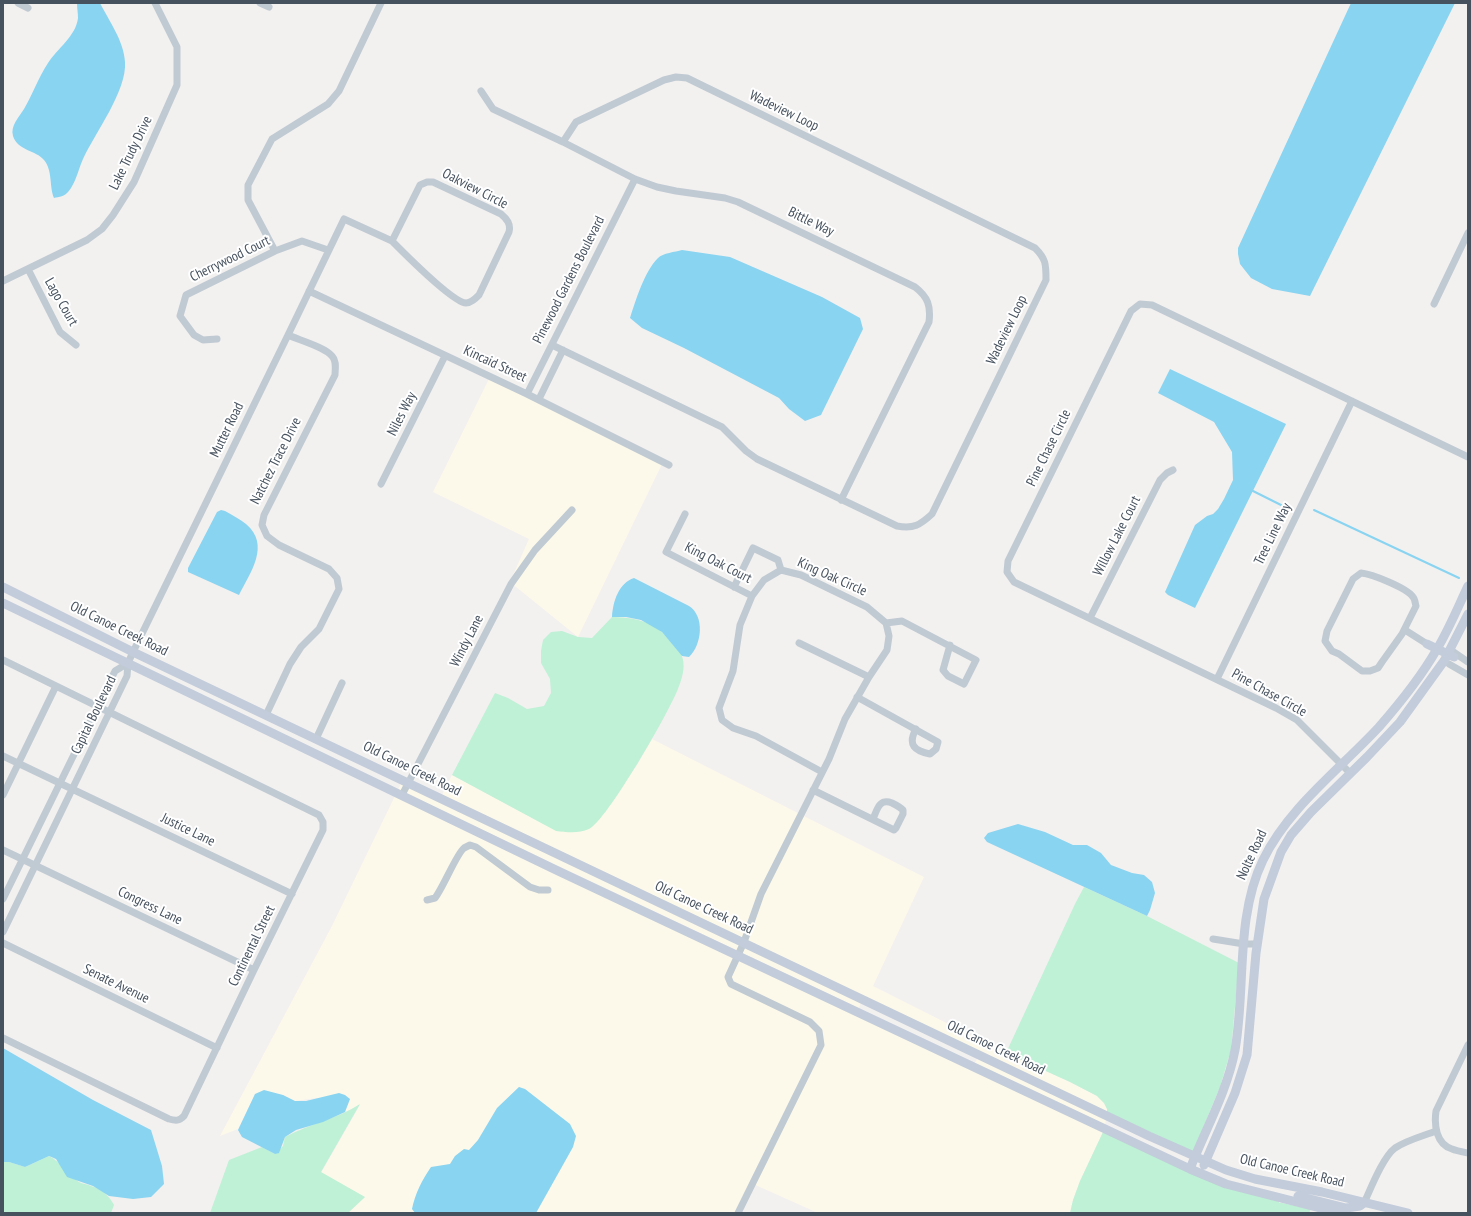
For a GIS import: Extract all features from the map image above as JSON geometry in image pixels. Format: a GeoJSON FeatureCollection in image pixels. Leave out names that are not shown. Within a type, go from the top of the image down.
{"type":"FeatureCollection","features":[{"type":"Feature","properties":{"kind":"main road","name":"Nolte Road"},"geometry":{"type":"LineString","coordinates":[[1447,655],[1462,599],[1468,586]]}},
{"type":"Feature","properties":{"kind":"main road","name":"Old Canoe Creek Road"},"geometry":{"type":"LineString","coordinates":[[3,587],[133,652],[1142,1133],[1226,1170],[1256,1179],[1322,1192],[1408,1213]]}},
{"type":"Feature","properties":{"kind":"main road","name":"Old Canoe Creek Road"},"geometry":{"type":"LineString","coordinates":[[3,603],[556,870],[738,954],[1200,1174],[1226,1184],[1340,1213]]}},
{"type":"Feature","properties":{"kind":"main road","name":"Nolte Road"},"geometry":{"type":"LineString","coordinates":[[1200,1174],[1235,1093],[1247,1055],[1264,899],[1281,852],[1291,835],[1312,812],[1400,722],[1447,655],[1468,614]]}},
{"type":"Feature","properties":{"kind":"main road"},"geometry":{"type":"LineString","coordinates":[[1426,646],[1447,655]]}},
{"type":"Feature","properties":{"kind":"main road"},"geometry":{"type":"LineString","coordinates":[[1426,646],[1429,651],[1430,660]]}},
{"type":"Feature","properties":{"kind":"main road"},"geometry":{"type":"LineString","coordinates":[[1414,703],[1415,695],[1436,665],[1440,652],[1447,655]]}},
{"type":"Feature","properties":{"kind":"main road","name":"Nolte Road"},"geometry":{"type":"LineString","coordinates":[[1190,1169],[1224,1089],[1235,1051],[1244,944],[1250,895],[1262,861],[1270,844],[1281,828],[1303,804],[1400,703],[1430,660],[1447,655]]}},
{"type":"Feature","properties":{"kind":"main road"},"geometry":{"type":"LineString","coordinates":[[861,1013],[866,1001]]}},
{"type":"Feature","properties":{"kind":"main road"},"geometry":{"type":"LineString","coordinates":[[1281,1199],[1293,1195],[1346,1208],[1360,1206],[1364,1203]]}},
{"type":"Feature","properties":{"kind":"street"},"geometry":{"type":"LineString","coordinates":[[18,3],[28,8]]}},
{"type":"Feature","properties":{"kind":"street"},"geometry":{"type":"LineString","coordinates":[[260,3],[269,7]]}},
{"type":"Feature","properties":{"kind":"street"},"geometry":{"type":"LineString","coordinates":[[275,251],[248,200],[248,185],[272,140],[328,104],[339,90],[381,3]]}},
{"type":"Feature","properties":{"kind":"street","name":"Lake Trudy Drive"},"geometry":{"type":"LineString","coordinates":[[3,281],[87,240],[102,228],[113,216],[134,182],[177,85],[177,47],[158,4]]}},
{"type":"Feature","properties":{"kind":"street","name":"Wadeview Loop"},"geometry":{"type":"LineString","coordinates":[[552,345],[722,427],[746,451],[758,460],[897,526],[909,528],[922,523],[932,514],[1046,280],[1044,256],[1036,248],[687,78],[676,77],[664,80],[576,122],[563,142]]}},
{"type":"Feature","properties":{"kind":"street","name":"Bittle Way"},"geometry":{"type":"LineString","coordinates":[[481,91],[493,109],[563,142],[635,179],[657,187],[738,202],[915,287],[923,294],[928,303],[930,313],[929,322],[841,500]]}},
{"type":"Feature","properties":{"kind":"street","name":"Pinewood Gardens Boulevard"},"geometry":{"type":"LineString","coordinates":[[528,394],[635,179]]}},
{"type":"Feature","properties":{"kind":"street","name":"Oakview Circle"},"geometry":{"type":"LineString","coordinates":[[344,218],[392,241],[453,297],[465,303],[473,301],[479,295],[510,227],[507,218],[501,214],[433,182],[427,182],[420,185],[392,241]]}},
{"type":"Feature","properties":{"kind":"street","name":"Mutter Road"},"geometry":{"type":"LineString","coordinates":[[128,663],[344,218]]}},
{"type":"Feature","properties":{"kind":"street"},"geometry":{"type":"LineString","coordinates":[[1434,304],[1468,233]]}},
{"type":"Feature","properties":{"kind":"street","name":"Cherrywood Court"},"geometry":{"type":"LineString","coordinates":[[216,339],[203,340],[194,335],[180,316],[186,296],[275,251],[302,240],[328,250]]}},
{"type":"Feature","properties":{"kind":"street","name":"Lago Court"},"geometry":{"type":"LineString","coordinates":[[28,269],[60,332],[76,345]]}},
{"type":"Feature","properties":{"kind":"street","name":"Kincaid Street"},"geometry":{"type":"LineString","coordinates":[[309,291],[539,399],[669,465]]}},
{"type":"Feature","properties":{"kind":"street","name":"Pine Chase Circle"},"geometry":{"type":"LineString","coordinates":[[1350,773],[1297,720],[1217,679],[1014,582],[1007,572],[1008,561],[1131,311],[1140,304],[1152,304],[1468,457]]}},
{"type":"Feature","properties":{"kind":"street","name":"Natchez Trace Drive"},"geometry":{"type":"LineString","coordinates":[[266,715],[290,664],[301,647],[319,629],[339,589],[337,578],[329,569],[280,545],[267,536],[262,525],[264,515],[335,375],[335,363],[332,356],[324,350],[288,335]]}},
{"type":"Feature","properties":{"kind":"street","name":"Pinewood Gardens Boulevard"},"geometry":{"type":"LineString","coordinates":[[539,399],[563,350]]}},
{"type":"Feature","properties":{"kind":"street","name":"Niles Way"},"geometry":{"type":"LineString","coordinates":[[381,484],[445,356]]}},
{"type":"Feature","properties":{"kind":"street","name":"Tree Line Way"},"geometry":{"type":"LineString","coordinates":[[1217,679],[1352,401]]}},
{"type":"Feature","properties":{"kind":"street","name":"Willow Lake Court"},"geometry":{"type":"LineString","coordinates":[[1090,618],[1160,480],[1173,470]]}},
{"type":"Feature","properties":{"kind":"street","name":"Windy Lane"},"geometry":{"type":"LineString","coordinates":[[402,795],[511,584],[535,550],[572,510]]}},
{"type":"Feature","properties":{"kind":"street","name":"King Oak Court"},"geometry":{"type":"LineString","coordinates":[[685,514],[666,552],[752,596]]}},
{"type":"Feature","properties":{"kind":"street"},"geometry":{"type":"LineString","coordinates":[[734,587],[753,548],[778,560],[781,570]]}},
{"type":"Feature","properties":{"kind":"street","name":"King Oak Circle"},"geometry":{"type":"LineString","coordinates":[[822,772],[756,736],[733,728],[722,720],[719,708],[732,671],[740,625],[752,596],[764,580],[781,570],[801,575],[867,607],[886,623]]}},
{"type":"Feature","properties":{"kind":"street"},"geometry":{"type":"LineString","coordinates":[[1361,573],[1371,574],[1393,584],[1413,596],[1416,606],[1403,632],[1378,668],[1370,671],[1362,671],[1339,654],[1332,651],[1325,641],[1327,631],[1348,588],[1353,579],[1361,573]]}},
{"type":"Feature","properties":{"kind":"street"},"geometry":{"type":"LineString","coordinates":[[738,1213],[821,1045],[819,1031],[810,1022],[732,984],[728,977],[744,942],[761,894],[829,759],[845,719],[869,677],[887,650],[890,636],[886,623],[902,621],[950,645],[976,660],[964,684],[948,676],[943,670],[950,645]]}},
{"type":"Feature","properties":{"kind":"street"},"geometry":{"type":"LineString","coordinates":[[1403,632],[1426,646]]}},
{"type":"Feature","properties":{"kind":"street"},"geometry":{"type":"LineString","coordinates":[[799,643],[869,677]]}},
{"type":"Feature","properties":{"kind":"street"},"geometry":{"type":"LineString","coordinates":[[1447,655],[1468,662]]}},
{"type":"Feature","properties":{"kind":"street"},"geometry":{"type":"LineString","coordinates":[[1447,655],[1468,666]]}},
{"type":"Feature","properties":{"kind":"street"},"geometry":{"type":"LineString","coordinates":[[1447,655],[1468,675]]}},
{"type":"Feature","properties":{"kind":"street","name":"Continental Street"},"geometry":{"type":"LineString","coordinates":[[3,660],[319,814],[323,822],[323,830],[184,1116],[176,1121],[169,1119],[3,1038]]}},
{"type":"Feature","properties":{"kind":"street","name":"Capital Boulevard"},"geometry":{"type":"LineString","coordinates":[[3,899],[115,671],[128,663]]}},
{"type":"Feature","properties":{"kind":"street","name":"Capital Boulevard"},"geometry":{"type":"LineString","coordinates":[[3,932],[127,676],[128,663]]}},
{"type":"Feature","properties":{"kind":"street"},"geometry":{"type":"LineString","coordinates":[[316,739],[342,682]]}},
{"type":"Feature","properties":{"kind":"street"},"geometry":{"type":"LineString","coordinates":[[3,795],[56,686]]}},
{"type":"Feature","properties":{"kind":"street"},"geometry":{"type":"LineString","coordinates":[[857,697],[916,729],[938,742],[936,749],[930,754],[921,752],[914,748],[912,743],[913,735],[916,729]]}},
{"type":"Feature","properties":{"kind":"street","name":"Justice Lane"},"geometry":{"type":"LineString","coordinates":[[3,756],[292,894]]}},
{"type":"Feature","properties":{"kind":"street"},"geometry":{"type":"LineString","coordinates":[[813,790],[894,830],[903,814],[903,810],[887,801],[880,803],[873,819]]}},
{"type":"Feature","properties":{"kind":"street"},"geometry":{"type":"LineString","coordinates":[[427,900],[436,898],[459,854],[463,848],[470,845],[476,847],[530,887],[539,890],[548,890]]}},
{"type":"Feature","properties":{"kind":"street","name":"Congress Lane"},"geometry":{"type":"LineString","coordinates":[[3,850],[254,970]]}},
{"type":"Feature","properties":{"kind":"street"},"geometry":{"type":"LineString","coordinates":[[1213,939],[1244,944],[1258,944]]}},
{"type":"Feature","properties":{"kind":"street","name":"Senate Avenue"},"geometry":{"type":"LineString","coordinates":[[3,943],[217,1048]]}},
{"type":"Feature","properties":{"kind":"street"},"geometry":{"type":"LineString","coordinates":[[1468,1045],[1436,1111],[1434,1122],[1441,1142],[1450,1149],[1468,1153]]}},
{"type":"Feature","properties":{"kind":"street"},"geometry":{"type":"LineString","coordinates":[[1364,1203],[1386,1158],[1394,1149],[1407,1142],[1436,1131]]}},
{"type":"Feature","properties":{"kind":"shaded area"},"geometry":{"type":"Polygon","coordinates":[[[490,377],[663,462],[578,637],[510,582],[529,539],[433,492],[490,377]]]}},
{"type":"Feature","properties":{"kind":"shaded area"},"geometry":{"type":"Polygon","coordinates":[[[652,739],[924,877],[873,986],[1006,1053],[1097,1096],[1104,1103],[1107,1112],[442,795],[452,775],[538,821],[589,829],[606,811],[637,765],[652,739]]]}},
{"type":"Feature","properties":{"kind":"shaded area"},"geometry":{"type":"Polygon","coordinates":[[[401,783],[861,1002],[859,1008],[398,790],[401,783]]]}},
{"type":"Feature","properties":{"kind":"shaded area"},"geometry":{"type":"Polygon","coordinates":[[[395,796],[1103,1132],[1080,1181],[1070,1213],[818,1213],[751,1183],[736,1213],[536,1213],[573,1147],[562,1118],[519,1087],[497,1108],[478,1140],[469,1151],[455,1156],[450,1164],[437,1167],[412,1209],[415,1213],[348,1213],[365,1197],[321,1173],[360,1105],[345,1112],[350,1099],[316,1098],[295,1101],[283,1095],[255,1094],[238,1129],[220,1136],[332,926],[395,796]]]}},
{"type":"Feature","properties":{"kind":"shaded area"},"geometry":{"type":"Polygon","coordinates":[[[978,1057],[1106,1119],[1105,1125],[975,1063],[978,1057]]]}},
{"type":"Feature","properties":{"kind":"green space"},"geometry":{"type":"Polygon","coordinates":[[[612,617],[645,622],[662,632],[683,658],[683,674],[674,698],[652,739],[623,786],[597,822],[589,829],[581,832],[556,831],[452,775],[495,693],[508,698],[527,709],[544,706],[551,693],[550,679],[541,663],[541,651],[543,640],[551,632],[562,631],[578,637],[592,638],[612,617]]]}},
{"type":"Feature","properties":{"kind":"green space"},"geometry":{"type":"Polygon","coordinates":[[[1084,887],[1147,916],[1239,963],[1231,1050],[1220,1087],[1193,1152],[1107,1112],[1104,1103],[1097,1096],[1006,1053],[1084,887]]]}},
{"type":"Feature","properties":{"kind":"green space"},"geometry":{"type":"Polygon","coordinates":[[[360,1104],[321,1172],[365,1197],[348,1213],[210,1213],[229,1160],[262,1147],[275,1154],[283,1146],[285,1137],[294,1132],[342,1114],[360,1104]]]}},
{"type":"Feature","properties":{"kind":"green space"},"geometry":{"type":"Polygon","coordinates":[[[1103,1132],[1279,1203],[1311,1209],[1309,1213],[1070,1213],[1080,1181],[1103,1132]]]}},
{"type":"Feature","properties":{"kind":"green space"},"geometry":{"type":"Polygon","coordinates":[[[49,1156],[79,1182],[98,1189],[107,1195],[114,1205],[111,1213],[3,1213],[3,1162],[9,1162],[25,1167],[49,1156]]]}},
{"type":"Feature","properties":{"kind":"water"},"geometry":{"type":"Polygon","coordinates":[[[77,3],[100,3],[116,31],[122,46],[125,62],[124,73],[116,99],[83,159],[73,185],[68,192],[62,196],[54,198],[47,164],[41,157],[19,145],[15,141],[12,132],[44,69],[74,31],[78,18],[77,3]]]}},
{"type":"Feature","properties":{"kind":"water"},"geometry":{"type":"Polygon","coordinates":[[[1351,3],[1455,3],[1310,296],[1272,289],[1251,278],[1240,264],[1238,248],[1351,3]]]}},
{"type":"Feature","properties":{"kind":"water"},"geometry":{"type":"Polygon","coordinates":[[[682,250],[730,257],[822,297],[860,318],[863,329],[821,415],[805,421],[789,409],[779,398],[684,348],[642,328],[630,318],[641,286],[653,264],[663,255],[682,250]]]}},
{"type":"Feature","properties":{"kind":"water"},"geometry":{"type":"Polygon","coordinates":[[[1170,369],[1286,424],[1195,608],[1168,595],[1165,592],[1195,525],[1207,516],[1213,514],[1224,499],[1233,480],[1232,452],[1214,422],[1158,393],[1170,369]]]}},
{"type":"Feature","properties":{"kind":"water"},"geometry":{"type":"Polygon","coordinates":[[[221,510],[246,524],[253,532],[257,541],[258,550],[253,568],[239,595],[188,572],[188,568],[217,512],[221,510]]]}},
{"type":"Feature","properties":{"kind":"water"},"geometry":{"type":"Polygon","coordinates":[[[634,578],[689,606],[698,616],[700,631],[699,638],[697,645],[689,657],[682,656],[662,632],[641,620],[626,617],[612,617],[615,599],[618,593],[624,584],[634,578]]]}},
{"type":"Feature","properties":{"kind":"water"},"geometry":{"type":"Polygon","coordinates":[[[1018,824],[1045,832],[1073,845],[1087,845],[1101,853],[1111,865],[1132,873],[1144,875],[1152,882],[1155,893],[1147,916],[987,842],[984,838],[988,833],[1018,824]]]}},
{"type":"Feature","properties":{"kind":"water"},"geometry":{"type":"Polygon","coordinates":[[[3,1048],[93,1100],[151,1130],[162,1166],[164,1184],[151,1197],[133,1199],[109,1196],[93,1186],[67,1177],[56,1159],[49,1156],[25,1167],[9,1162],[3,1162],[3,1048]]]}},
{"type":"Feature","properties":{"kind":"water"},"geometry":{"type":"Polygon","coordinates":[[[519,1087],[525,1089],[570,1124],[576,1136],[573,1147],[536,1213],[415,1213],[412,1209],[415,1198],[431,1167],[450,1164],[455,1156],[464,1149],[469,1150],[478,1140],[497,1108],[519,1087]]]}},
{"type":"Feature","properties":{"kind":"water"},"geometry":{"type":"Polygon","coordinates":[[[264,1090],[283,1095],[295,1101],[306,1101],[339,1093],[350,1099],[345,1112],[323,1122],[296,1130],[285,1137],[279,1153],[275,1154],[242,1137],[238,1130],[255,1094],[264,1090]]]}},
{"type":"Feature","properties":{"kind":"waterway"},"geometry":{"type":"LineString","coordinates":[[1251,490],[1287,508]]}},
{"type":"Feature","properties":{"kind":"waterway"},"geometry":{"type":"LineString","coordinates":[[1314,510],[1459,578]]}}]}
